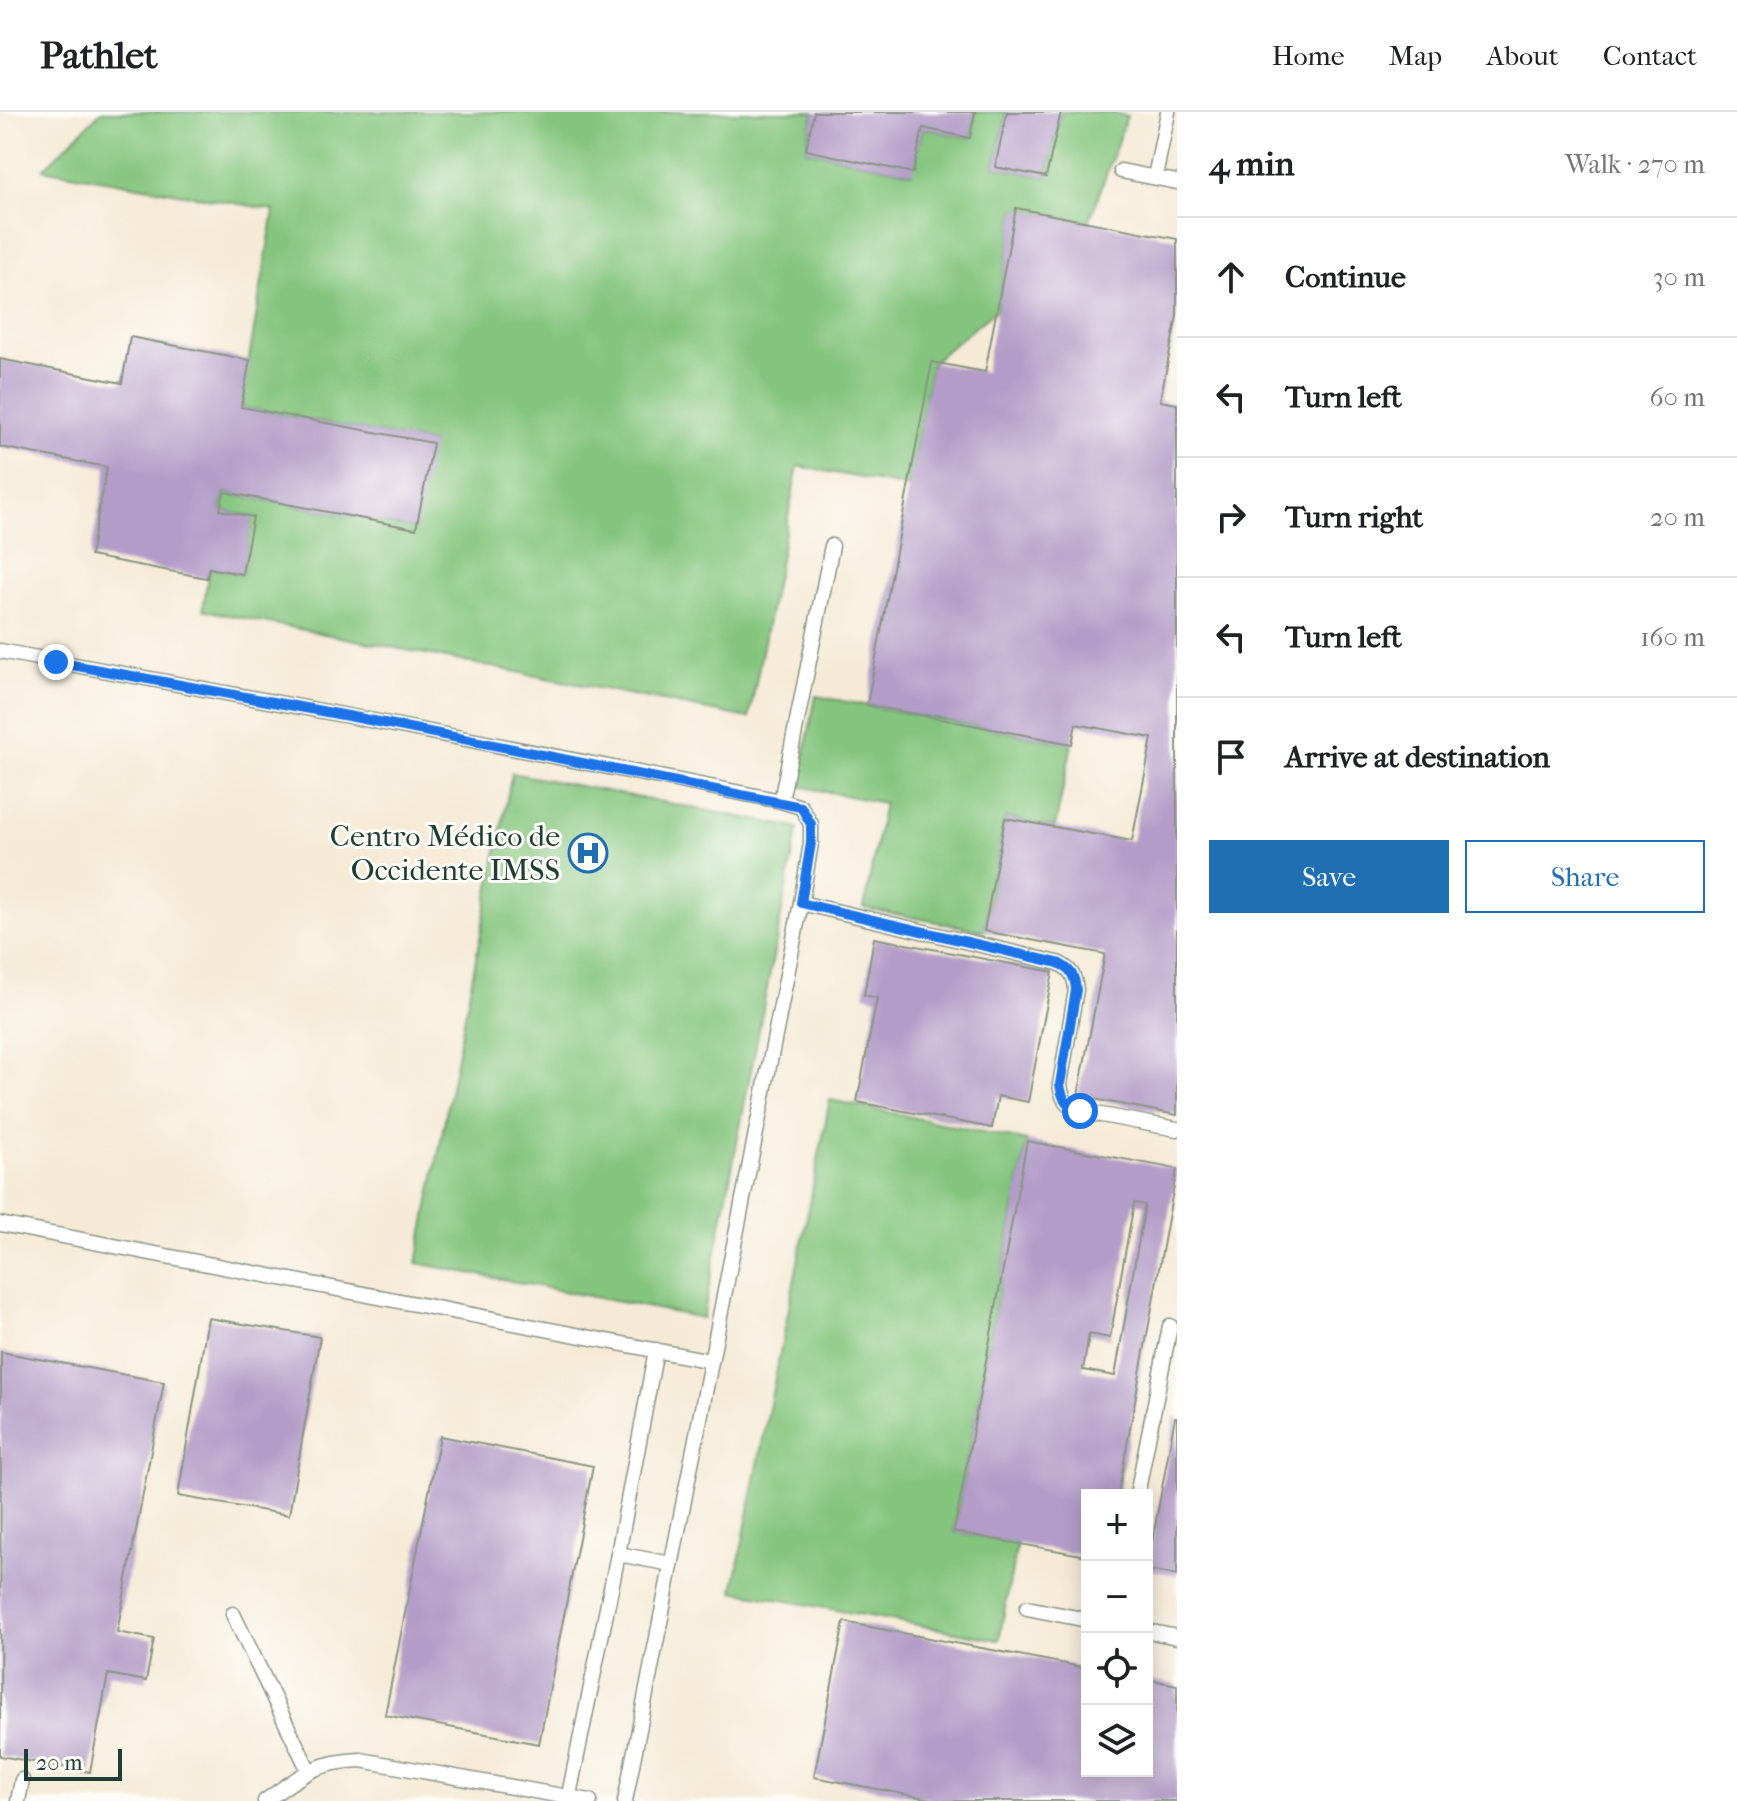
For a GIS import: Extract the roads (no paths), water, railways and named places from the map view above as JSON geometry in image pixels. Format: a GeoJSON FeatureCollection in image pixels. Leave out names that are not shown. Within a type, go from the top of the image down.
{"type":"FeatureCollection","features":[{"type":"Feature","properties":{"kind":"lane"},"geometry":{"type":"LineString","coordinates":[[1155,177],[1168,112]]}},
{"type":"Feature","properties":{"kind":"lane"},"geometry":{"type":"LineString","coordinates":[[1121,171],[1177,182]]}},
{"type":"Feature","properties":{"kind":"lane"},"geometry":{"type":"LineString","coordinates":[[781,801],[832,546]]}},
{"type":"Feature","properties":{"kind":"lane"},"geometry":{"type":"LineString","coordinates":[[0,651],[781,801],[801,807],[811,824],[801,903],[625,1801]]}},
{"type":"Feature","properties":{"kind":"lane"},"geometry":{"type":"LineString","coordinates":[[801,903],[1058,963],[1068,968],[1075,978],[1076,990],[1060,1084],[1061,1096],[1068,1106],[1080,1111],[1177,1129]]}},
{"type":"Feature","properties":{"kind":"lane"},"geometry":{"type":"LineString","coordinates":[[0,1224],[711,1361]]}},
{"type":"Feature","properties":{"kind":"lane"},"geometry":{"type":"LineString","coordinates":[[1138,1489],[1170,1326]]}},
{"type":"Feature","properties":{"kind":"lane"},"geometry":{"type":"LineString","coordinates":[[569,1795],[656,1350]]}},
{"type":"Feature","properties":{"kind":"lane"},"geometry":{"type":"LineString","coordinates":[[618,1554],[671,1564]]}},
{"type":"Feature","properties":{"kind":"lane"},"geometry":{"type":"LineString","coordinates":[[1027,1608],[1081,1619]]}},
{"type":"Feature","properties":{"kind":"lane"},"geometry":{"type":"LineString","coordinates":[[233,1614],[309,1771]]}},
{"type":"Feature","properties":{"kind":"lane"},"geometry":{"type":"LineString","coordinates":[[1153,1632],[1177,1637]]}},
{"type":"Feature","properties":{"kind":"lane"},"geometry":{"type":"LineString","coordinates":[[265,1801],[309,1771],[334,1761],[361,1760],[590,1801]]}},
{"type":"Feature","properties":{"kind":"lane"},"geometry":{"type":"LineString","coordinates":[[18,1801],[22,1780]]}},
{"type":"Feature","properties":{"kind":"place","name":"Centro Médico de Occidente IMSS"},"geometry":{"type":"Point","coordinates":[588,853]}}]}
